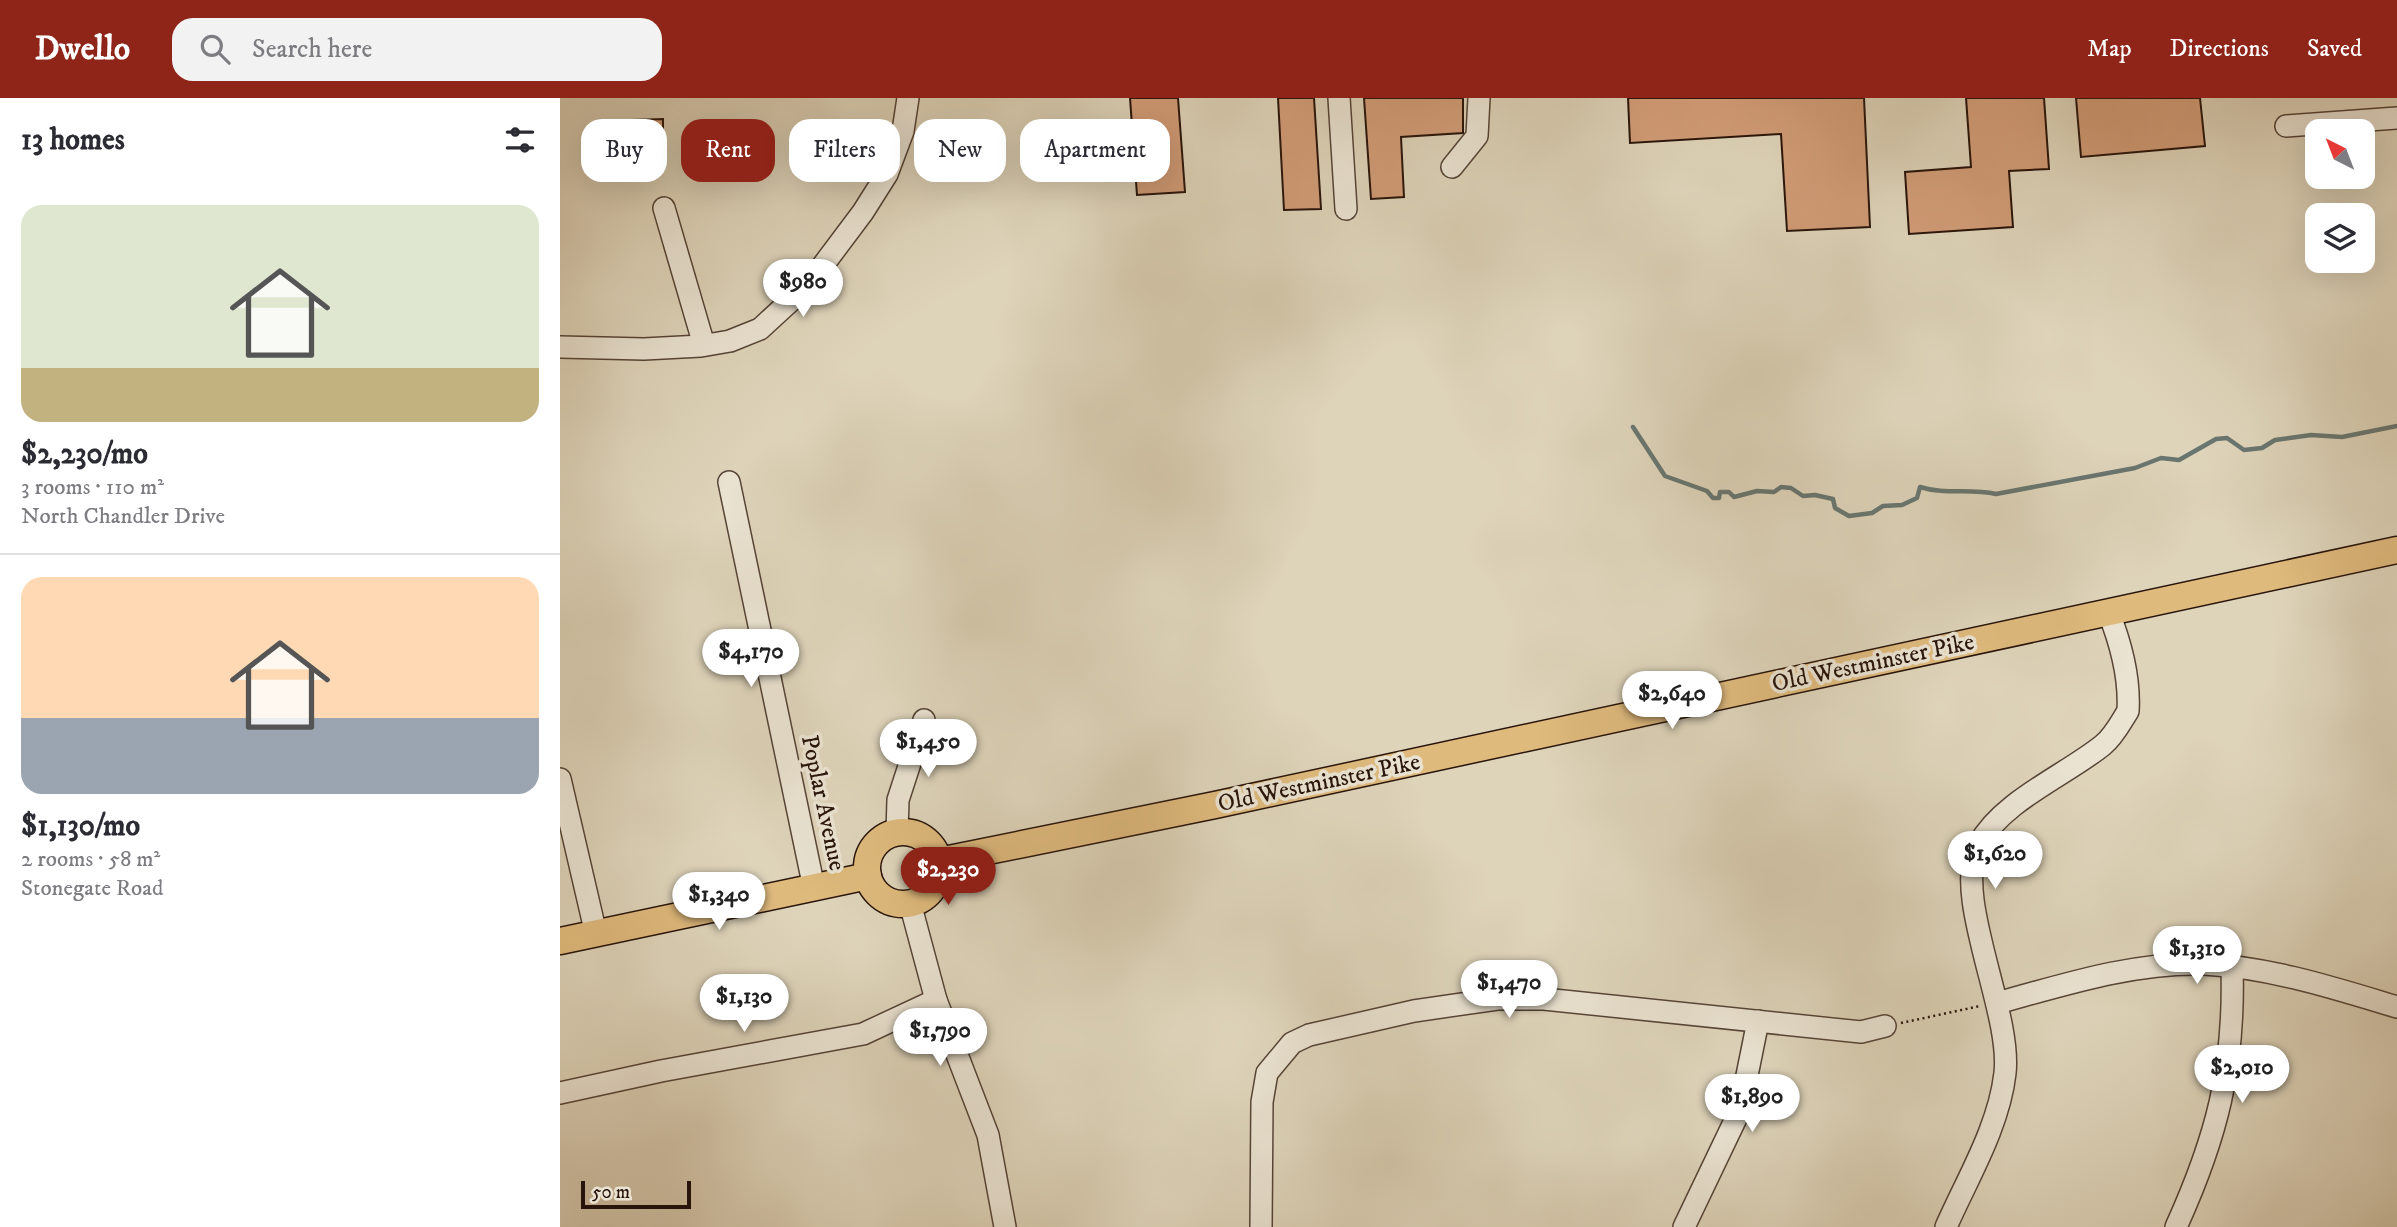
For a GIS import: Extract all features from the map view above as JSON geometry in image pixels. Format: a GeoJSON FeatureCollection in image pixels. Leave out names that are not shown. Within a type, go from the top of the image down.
{"type":"FeatureCollection","features":[{"type":"Feature","properties":{"kind":"main road","name":"Old Westminster Pike"},"geometry":{"type":"LineString","coordinates":[[939,861],[1331,780],[2397,550]]}},
{"type":"Feature","properties":{"kind":"main road"},"geometry":{"type":"LineString","coordinates":[[908,831],[924,838],[936,850],[939,861],[936,884],[926,895],[910,903],[899,904],[885,899],[874,889],[868,876],[868,859],[876,844],[897,833],[908,831]]}},
{"type":"Feature","properties":{"kind":"main road"},"geometry":{"type":"LineString","coordinates":[[560,941],[868,876]]}},
{"type":"Feature","properties":{"kind":"street"},"geometry":{"type":"LineString","coordinates":[[560,347],[645,349],[705,345],[730,341],[760,329],[809,284],[863,212],[887,174],[903,131],[908,98]]}},
{"type":"Feature","properties":{"kind":"street"},"geometry":{"type":"LineString","coordinates":[[1339,98],[1346,209]]}},
{"type":"Feature","properties":{"kind":"street"},"geometry":{"type":"LineString","coordinates":[[1452,167],[1477,136],[1479,98]]}},
{"type":"Feature","properties":{"kind":"street"},"geometry":{"type":"LineString","coordinates":[[2286,126],[2397,118]]}},
{"type":"Feature","properties":{"kind":"street"},"geometry":{"type":"LineString","coordinates":[[664,208],[705,345]]}},
{"type":"Feature","properties":{"kind":"street","name":"Poplar Avenue"},"geometry":{"type":"LineString","coordinates":[[729,482],[814,888]]}},
{"type":"Feature","properties":{"kind":"street"},"geometry":{"type":"LineString","coordinates":[[1946,1227],[2000,1098],[2005,1072],[2005,1046],[1974,901],[1978,845],[1994,822],[2105,743],[2128,710],[2124,669],[2116,632],[2108,611]]}},
{"type":"Feature","properties":{"kind":"street"},"geometry":{"type":"LineString","coordinates":[[897,833],[898,800],[925,720]]}},
{"type":"Feature","properties":{"kind":"street"},"geometry":{"type":"LineString","coordinates":[[560,779],[596,934]]}},
{"type":"Feature","properties":{"kind":"street"},"geometry":{"type":"LineString","coordinates":[[910,903],[936,1000],[988,1135],[1005,1227]]}},
{"type":"Feature","properties":{"kind":"street"},"geometry":{"type":"LineString","coordinates":[[1997,1003],[2122,972],[2202,964],[2283,976],[2397,1007]]}},
{"type":"Feature","properties":{"kind":"street"},"geometry":{"type":"LineString","coordinates":[[2176,1227],[2215,1129],[2231,1034],[2232,967]]}},
{"type":"Feature","properties":{"kind":"street"},"geometry":{"type":"LineString","coordinates":[[1261,1227],[1262,1102],[1267,1073],[1292,1043],[1308,1035],[1414,1011],[1497,999],[1544,999],[1860,1032],[1885,1026]]}},
{"type":"Feature","properties":{"kind":"street"},"geometry":{"type":"LineString","coordinates":[[560,1093],[661,1071],[863,1034],[936,1000]]}},
{"type":"Feature","properties":{"kind":"street"},"geometry":{"type":"LineString","coordinates":[[1684,1227],[1740,1110],[1758,1021]]}},
{"type":"Feature","properties":{"kind":"path"},"geometry":{"type":"LineString","coordinates":[[1885,1026],[1997,1003]]}},
{"type":"Feature","properties":{"kind":"building"},"geometry":{"type":"Polygon","coordinates":[[[1130,98],[1178,98],[1185,192],[1137,195],[1136,182],[1170,182],[1170,119],[1132,119],[1130,98]]]}},
{"type":"Feature","properties":{"kind":"building"},"geometry":{"type":"Polygon","coordinates":[[[1278,98],[1314,98],[1321,209],[1284,210],[1278,98]]]}},
{"type":"Feature","properties":{"kind":"building"},"geometry":{"type":"Polygon","coordinates":[[[1364,98],[1463,98],[1463,133],[1401,137],[1404,197],[1371,199],[1364,98]]]}},
{"type":"Feature","properties":{"kind":"building"},"geometry":{"type":"Polygon","coordinates":[[[1628,98],[1864,98],[1870,227],[1787,231],[1781,134],[1630,143],[1628,98]]]}},
{"type":"Feature","properties":{"kind":"building"},"geometry":{"type":"Polygon","coordinates":[[[1966,98],[2044,98],[2049,169],[2009,171],[2013,227],[1909,234],[1905,172],[1971,167],[1966,98]]]}},
{"type":"Feature","properties":{"kind":"building"},"geometry":{"type":"Polygon","coordinates":[[[2076,98],[2200,98],[2205,146],[2081,157],[2076,98]]]}},
{"type":"Feature","properties":{"kind":"waterway"},"geometry":{"type":"LineString","coordinates":[[1633,427],[1665,476],[1707,491],[1713,498],[1719,498],[1720,492],[1729,492],[1734,497],[1757,491],[1774,492],[1781,487],[1791,488],[1803,496],[1815,495],[1833,499],[1835,508],[1849,516],[1872,513],[1883,506],[1902,505],[1917,498],[1920,487],[1939,491],[1996,494],[2135,468],[2161,458],[2179,460],[2216,439],[2227,438],[2244,450],[2262,448],[2275,440],[2311,435],[2342,437],[2397,426]]}}]}
